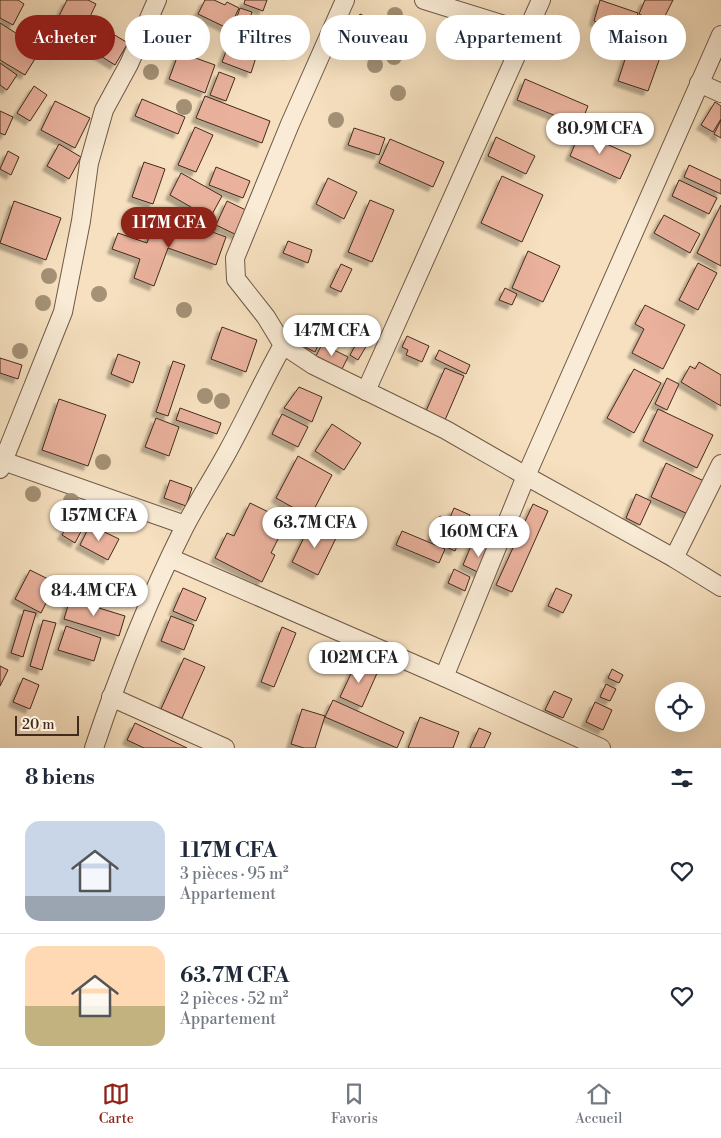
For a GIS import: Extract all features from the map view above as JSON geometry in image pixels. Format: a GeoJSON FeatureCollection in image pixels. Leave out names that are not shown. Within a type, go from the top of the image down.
{"type":"FeatureCollection","features":[{"type":"Feature","properties":{"kind":"street"},"geometry":{"type":"LineString","coordinates":[[156,0],[129,64],[104,110],[89,163],[81,221],[63,312],[1,463],[185,526]]}},
{"type":"Feature","properties":{"kind":"street"},"geometry":{"type":"LineString","coordinates":[[345,0],[290,124],[235,258],[236,279],[266,317],[283,344],[313,365],[446,430],[674,558],[721,587]]}},
{"type":"Feature","properties":{"kind":"street"},"geometry":{"type":"LineString","coordinates":[[424,0],[472,15]]}},
{"type":"Feature","properties":{"kind":"street"},"geometry":{"type":"LineString","coordinates":[[534,15],[541,0]]}},
{"type":"Feature","properties":{"kind":"street"},"geometry":{"type":"LineString","coordinates":[[444,677],[526,476],[721,35]]}},
{"type":"Feature","properties":{"kind":"street"},"geometry":{"type":"LineString","coordinates":[[366,391],[514,60]]}},
{"type":"Feature","properties":{"kind":"street"},"geometry":{"type":"LineString","coordinates":[[699,83],[721,93]]}},
{"type":"Feature","properties":{"kind":"street"},"geometry":{"type":"LineString","coordinates":[[94,748],[111,697],[170,558],[185,526],[229,449],[283,344]]}},
{"type":"Feature","properties":{"kind":"street"},"geometry":{"type":"LineString","coordinates":[[674,558],[721,464]]}},
{"type":"Feature","properties":{"kind":"street"},"geometry":{"type":"LineString","coordinates":[[170,558],[444,677],[601,748]]}},
{"type":"Feature","properties":{"kind":"street"},"geometry":{"type":"LineString","coordinates":[[111,697],[225,748]]}},
{"type":"Feature","properties":{"kind":"building"},"geometry":{"type":"Polygon","coordinates":[[[0,0],[18,0],[24,4],[18,15],[15,15],[13,25],[0,18],[0,0]]]}},
{"type":"Feature","properties":{"kind":"building"},"geometry":{"type":"Polygon","coordinates":[[[67,0],[88,0],[96,4],[91,15],[60,15],[67,0]]]}},
{"type":"Feature","properties":{"kind":"building"},"geometry":{"type":"Polygon","coordinates":[[[205,0],[214,0],[225,5],[227,2],[239,8],[236,15],[220,15],[220,25],[210,20],[210,15],[198,14],[205,0]]]}},
{"type":"Feature","properties":{"kind":"building"},"geometry":{"type":"Polygon","coordinates":[[[245,0],[267,0],[263,11],[244,4],[245,0]]]}},
{"type":"Feature","properties":{"kind":"building"},"geometry":{"type":"Polygon","coordinates":[[[600,0],[638,13],[637,15],[596,15],[600,0]]]}},
{"type":"Feature","properties":{"kind":"building"},"geometry":{"type":"Polygon","coordinates":[[[645,0],[673,0],[666,15],[639,14],[645,0]]]}},
{"type":"Feature","properties":{"kind":"building"},"geometry":{"type":"Polygon","coordinates":[[[240,8],[252,12],[251,15],[238,15],[240,8]]]}},
{"type":"Feature","properties":{"kind":"building"},"geometry":{"type":"Polygon","coordinates":[[[0,23],[15,33],[15,60],[34,60],[25,75],[0,60],[0,23]]]}},
{"type":"Feature","properties":{"kind":"building"},"geometry":{"type":"Polygon","coordinates":[[[115,35],[125,41],[125,48],[115,65],[107,60],[115,60],[115,35]]]}},
{"type":"Feature","properties":{"kind":"building"},"geometry":{"type":"Polygon","coordinates":[[[176,60],[201,60],[215,65],[205,93],[169,79],[176,60]]]}},
{"type":"Feature","properties":{"kind":"building"},"geometry":{"type":"Polygon","coordinates":[[[223,60],[255,60],[251,73],[222,62],[223,60]]]}},
{"type":"Feature","properties":{"kind":"building"},"geometry":{"type":"Polygon","coordinates":[[[625,60],[659,60],[648,91],[618,81],[625,60]]]}},
{"type":"Feature","properties":{"kind":"building"},"geometry":{"type":"Polygon","coordinates":[[[0,63],[17,75],[7,90],[0,85],[0,63]]]}},
{"type":"Feature","properties":{"kind":"building"},"geometry":{"type":"Polygon","coordinates":[[[219,72],[235,78],[226,101],[210,95],[219,72]]]}},
{"type":"Feature","properties":{"kind":"building"},"geometry":{"type":"Polygon","coordinates":[[[525,79],[588,106],[580,126],[517,100],[525,79]]]}},
{"type":"Feature","properties":{"kind":"building"},"geometry":{"type":"Polygon","coordinates":[[[34,86],[47,95],[30,121],[17,113],[34,86]]]}},
{"type":"Feature","properties":{"kind":"building"},"geometry":{"type":"Polygon","coordinates":[[[205,96],[270,121],[262,143],[196,118],[205,96]]]}},
{"type":"Feature","properties":{"kind":"building"},"geometry":{"type":"Polygon","coordinates":[[[142,99],[185,117],[178,134],[135,116],[142,99]]]}},
{"type":"Feature","properties":{"kind":"building"},"geometry":{"type":"Polygon","coordinates":[[[55,101],[90,118],[75,148],[41,130],[55,101]]]}},
{"type":"Feature","properties":{"kind":"building"},"geometry":{"type":"Polygon","coordinates":[[[715,102],[721,106],[721,119],[713,132],[701,125],[715,102]]]}},
{"type":"Feature","properties":{"kind":"building"},"geometry":{"type":"Polygon","coordinates":[[[0,111],[13,117],[5,135],[0,133],[0,111]]]}},
{"type":"Feature","properties":{"kind":"building"},"geometry":{"type":"Polygon","coordinates":[[[721,120],[721,138],[714,134],[721,120]]]}},
{"type":"Feature","properties":{"kind":"building"},"geometry":{"type":"Polygon","coordinates":[[[195,127],[213,135],[196,172],[178,165],[195,127]]]}},
{"type":"Feature","properties":{"kind":"building"},"geometry":{"type":"Polygon","coordinates":[[[354,128],[385,138],[379,155],[348,145],[354,128]]]}},
{"type":"Feature","properties":{"kind":"building"},"geometry":{"type":"Polygon","coordinates":[[[580,132],[631,155],[620,179],[570,156],[580,132]]]}},
{"type":"Feature","properties":{"kind":"building"},"geometry":{"type":"Polygon","coordinates":[[[496,137],[535,156],[526,174],[488,156],[496,137]]]}},
{"type":"Feature","properties":{"kind":"building"},"geometry":{"type":"Polygon","coordinates":[[[390,139],[444,162],[433,187],[379,163],[390,139]]]}},
{"type":"Feature","properties":{"kind":"building"},"geometry":{"type":"Polygon","coordinates":[[[59,144],[81,157],[69,179],[47,166],[59,144]]]}},
{"type":"Feature","properties":{"kind":"building"},"geometry":{"type":"Polygon","coordinates":[[[8,151],[19,157],[11,175],[0,169],[8,151]]]}},
{"type":"Feature","properties":{"kind":"building"},"geometry":{"type":"Polygon","coordinates":[[[144,162],[165,169],[153,204],[132,197],[144,162]]]}},
{"type":"Feature","properties":{"kind":"building"},"geometry":{"type":"Polygon","coordinates":[[[689,165],[721,180],[721,194],[684,177],[689,165]]]}},
{"type":"Feature","properties":{"kind":"building"},"geometry":{"type":"Polygon","coordinates":[[[216,167],[250,181],[243,198],[209,185],[216,167]]]}},
{"type":"Feature","properties":{"kind":"building"},"geometry":{"type":"Polygon","coordinates":[[[181,173],[222,196],[210,218],[170,195],[181,173]]]}},
{"type":"Feature","properties":{"kind":"building"},"geometry":{"type":"Polygon","coordinates":[[[502,176],[543,195],[522,242],[481,223],[502,176]]]}},
{"type":"Feature","properties":{"kind":"building"},"geometry":{"type":"Polygon","coordinates":[[[328,178],[357,192],[344,219],[316,204],[328,178]]]}},
{"type":"Feature","properties":{"kind":"building"},"geometry":{"type":"Polygon","coordinates":[[[679,180],[717,198],[709,214],[672,196],[679,180]]]}},
{"type":"Feature","properties":{"kind":"building"},"geometry":{"type":"Polygon","coordinates":[[[370,200],[394,210],[372,262],[348,252],[370,200]]]}},
{"type":"Feature","properties":{"kind":"building"},"geometry":{"type":"Polygon","coordinates":[[[14,201],[61,218],[46,260],[0,243],[14,201]]]}},
{"type":"Feature","properties":{"kind":"building"},"geometry":{"type":"Polygon","coordinates":[[[227,201],[252,213],[241,237],[216,225],[227,201]]]}},
{"type":"Feature","properties":{"kind":"building"},"geometry":{"type":"Polygon","coordinates":[[[721,205],[721,266],[697,253],[721,205]]]}},
{"type":"Feature","properties":{"kind":"building"},"geometry":{"type":"Polygon","coordinates":[[[664,215],[700,234],[690,253],[654,233],[664,215]]]}},
{"type":"Feature","properties":{"kind":"building"},"geometry":{"type":"Polygon","coordinates":[[[154,224],[192,238],[196,226],[226,237],[216,265],[168,248],[154,286],[134,278],[140,259],[112,249],[118,233],[147,243],[154,224]]]}},
{"type":"Feature","properties":{"kind":"building"},"geometry":{"type":"Polygon","coordinates":[[[288,241],[312,250],[308,263],[283,253],[288,241]]]}},
{"type":"Feature","properties":{"kind":"building"},"geometry":{"type":"Polygon","coordinates":[[[528,251],[560,266],[543,302],[512,288],[528,251]]]}},
{"type":"Feature","properties":{"kind":"building"},"geometry":{"type":"Polygon","coordinates":[[[698,263],[717,273],[698,310],[679,300],[698,263]]]}},
{"type":"Feature","properties":{"kind":"building"},"geometry":{"type":"Polygon","coordinates":[[[341,264],[352,269],[341,292],[330,287],[341,264]]]}},
{"type":"Feature","properties":{"kind":"building"},"geometry":{"type":"Polygon","coordinates":[[[505,288],[517,294],[512,305],[499,300],[505,288]]]}},
{"type":"Feature","properties":{"kind":"building"},"geometry":{"type":"Polygon","coordinates":[[[645,305],[685,325],[663,369],[632,353],[644,329],[635,324],[645,305]]]}},
{"type":"Feature","properties":{"kind":"building"},"geometry":{"type":"Polygon","coordinates":[[[317,316],[329,321],[315,352],[303,346],[317,316]]]}},
{"type":"Feature","properties":{"kind":"building"},"geometry":{"type":"Polygon","coordinates":[[[222,327],[257,340],[246,372],[211,359],[222,327]]]}},
{"type":"Feature","properties":{"kind":"building"},"geometry":{"type":"Polygon","coordinates":[[[365,328],[374,333],[358,360],[350,355],[365,328]]]}},
{"type":"Feature","properties":{"kind":"building"},"geometry":{"type":"Polygon","coordinates":[[[407,336],[429,346],[422,362],[406,355],[408,350],[402,347],[407,336]]]}},
{"type":"Feature","properties":{"kind":"building"},"geometry":{"type":"Polygon","coordinates":[[[322,344],[348,357],[342,369],[316,356],[322,344]]]}},
{"type":"Feature","properties":{"kind":"building"},"geometry":{"type":"Polygon","coordinates":[[[439,350],[470,365],[466,374],[435,359],[439,350]]]}},
{"type":"Feature","properties":{"kind":"building"},"geometry":{"type":"Polygon","coordinates":[[[118,354],[140,362],[133,383],[111,374],[118,354]]]}},
{"type":"Feature","properties":{"kind":"building"},"geometry":{"type":"Polygon","coordinates":[[[0,358],[22,365],[18,379],[0,373],[0,358]]]}},
{"type":"Feature","properties":{"kind":"building"},"geometry":{"type":"Polygon","coordinates":[[[173,361],[185,365],[168,416],[156,412],[173,361]]]}},
{"type":"Feature","properties":{"kind":"building"},"geometry":{"type":"Polygon","coordinates":[[[699,362],[721,375],[721,406],[681,382],[690,366],[695,369],[699,362]]]}},
{"type":"Feature","properties":{"kind":"building"},"geometry":{"type":"Polygon","coordinates":[[[445,368],[464,376],[445,420],[426,411],[445,368]]]}},
{"type":"Feature","properties":{"kind":"building"},"geometry":{"type":"Polygon","coordinates":[[[634,369],[661,383],[634,433],[607,418],[634,369]]]}},
{"type":"Feature","properties":{"kind":"building"},"geometry":{"type":"Polygon","coordinates":[[[667,378],[679,384],[667,410],[655,404],[667,378]]]}},
{"type":"Feature","properties":{"kind":"building"},"geometry":{"type":"Polygon","coordinates":[[[299,387],[322,397],[312,422],[284,408],[299,387]]]}},
{"type":"Feature","properties":{"kind":"building"},"geometry":{"type":"Polygon","coordinates":[[[59,399],[106,415],[88,466],[42,450],[59,399]]]}},
{"type":"Feature","properties":{"kind":"building"},"geometry":{"type":"Polygon","coordinates":[[[180,408],[221,423],[217,434],[176,420],[180,408]]]}},
{"type":"Feature","properties":{"kind":"building"},"geometry":{"type":"Polygon","coordinates":[[[658,409],[713,435],[697,468],[643,441],[658,409]]]}},
{"type":"Feature","properties":{"kind":"building"},"geometry":{"type":"Polygon","coordinates":[[[282,414],[308,427],[298,447],[272,434],[282,414]]]}},
{"type":"Feature","properties":{"kind":"building"},"geometry":{"type":"Polygon","coordinates":[[[156,418],[179,427],[169,456],[145,447],[156,418]]]}},
{"type":"Feature","properties":{"kind":"building"},"geometry":{"type":"Polygon","coordinates":[[[332,424],[361,443],[344,470],[315,451],[332,424]]]}},
{"type":"Feature","properties":{"kind":"building"},"geometry":{"type":"Polygon","coordinates":[[[298,456],[332,475],[310,517],[276,498],[298,456]]]}},
{"type":"Feature","properties":{"kind":"building"},"geometry":{"type":"Polygon","coordinates":[[[666,463],[706,482],[690,515],[651,497],[666,463]]]}},
{"type":"Feature","properties":{"kind":"building"},"geometry":{"type":"Polygon","coordinates":[[[170,480],[192,488],[186,506],[164,498],[170,480]]]}},
{"type":"Feature","properties":{"kind":"building"},"geometry":{"type":"Polygon","coordinates":[[[636,494],[651,501],[640,525],[626,518],[636,494]]]}},
{"type":"Feature","properties":{"kind":"building"},"geometry":{"type":"Polygon","coordinates":[[[250,503],[287,521],[271,553],[275,555],[262,582],[215,558],[227,533],[234,536],[250,503]]]}},
{"type":"Feature","properties":{"kind":"building"},"geometry":{"type":"Polygon","coordinates":[[[533,504],[548,511],[512,592],[496,585],[533,504]]]}},
{"type":"Feature","properties":{"kind":"building"},"geometry":{"type":"Polygon","coordinates":[[[454,508],[470,515],[455,551],[430,540],[440,516],[449,520],[454,508]]]}},
{"type":"Feature","properties":{"kind":"building"},"geometry":{"type":"Polygon","coordinates":[[[74,513],[87,520],[75,543],[62,535],[74,513]]]}},
{"type":"Feature","properties":{"kind":"building"},"geometry":{"type":"Polygon","coordinates":[[[311,523],[337,536],[318,575],[292,562],[311,523]]]}},
{"type":"Feature","properties":{"kind":"building"},"geometry":{"type":"Polygon","coordinates":[[[90,525],[119,539],[108,560],[80,545],[90,525]]]}},
{"type":"Feature","properties":{"kind":"building"},"geometry":{"type":"Polygon","coordinates":[[[402,531],[445,549],[439,563],[396,545],[402,531]]]}},
{"type":"Feature","properties":{"kind":"building"},"geometry":{"type":"Polygon","coordinates":[[[473,541],[495,550],[484,575],[463,565],[473,541]]]}},
{"type":"Feature","properties":{"kind":"building"},"geometry":{"type":"Polygon","coordinates":[[[454,569],[470,577],[465,591],[448,583],[454,569]]]}},
{"type":"Feature","properties":{"kind":"building"},"geometry":{"type":"Polygon","coordinates":[[[30,570],[56,583],[41,613],[15,599],[30,570]]]}},
{"type":"Feature","properties":{"kind":"building"},"geometry":{"type":"Polygon","coordinates":[[[183,588],[206,598],[196,621],[173,611],[183,588]]]}},
{"type":"Feature","properties":{"kind":"building"},"geometry":{"type":"Polygon","coordinates":[[[556,588],[572,595],[563,613],[548,606],[556,588]]]}},
{"type":"Feature","properties":{"kind":"building"},"geometry":{"type":"Polygon","coordinates":[[[70,599],[125,616],[119,636],[64,619],[70,599]]]}},
{"type":"Feature","properties":{"kind":"building"},"geometry":{"type":"Polygon","coordinates":[[[24,610],[36,613],[23,657],[11,653],[24,610]]]}},
{"type":"Feature","properties":{"kind":"building"},"geometry":{"type":"Polygon","coordinates":[[[171,616],[194,625],[184,650],[161,641],[171,616]]]}},
{"type":"Feature","properties":{"kind":"building"},"geometry":{"type":"Polygon","coordinates":[[[43,620],[56,623],[42,670],[30,666],[43,620]]]}},
{"type":"Feature","properties":{"kind":"building"},"geometry":{"type":"Polygon","coordinates":[[[66,626],[101,638],[94,661],[58,650],[66,626]]]}},
{"type":"Feature","properties":{"kind":"building"},"geometry":{"type":"Polygon","coordinates":[[[282,627],[296,633],[274,687],[261,682],[282,627]]]}},
{"type":"Feature","properties":{"kind":"building"},"geometry":{"type":"Polygon","coordinates":[[[184,658],[205,667],[182,718],[161,709],[184,658]]]}},
{"type":"Feature","properties":{"kind":"building"},"geometry":{"type":"Polygon","coordinates":[[[357,661],[378,671],[362,707],[340,697],[357,661]]]}},
{"type":"Feature","properties":{"kind":"building"},"geometry":{"type":"Polygon","coordinates":[[[0,666],[8,670],[0,686],[0,666]]]}},
{"type":"Feature","properties":{"kind":"building"},"geometry":{"type":"Polygon","coordinates":[[[612,669],[623,675],[619,683],[608,678],[612,669]]]}},
{"type":"Feature","properties":{"kind":"building"},"geometry":{"type":"Polygon","coordinates":[[[23,678],[39,685],[30,709],[13,702],[23,678]]]}},
{"type":"Feature","properties":{"kind":"building"},"geometry":{"type":"Polygon","coordinates":[[[606,684],[616,689],[610,701],[600,697],[606,684]]]}},
{"type":"Feature","properties":{"kind":"building"},"geometry":{"type":"Polygon","coordinates":[[[554,691],[572,699],[563,718],[545,710],[554,691]]]}},
{"type":"Feature","properties":{"kind":"building"},"geometry":{"type":"Polygon","coordinates":[[[333,700],[404,732],[397,748],[325,717],[333,700]]]}},
{"type":"Feature","properties":{"kind":"building"},"geometry":{"type":"Polygon","coordinates":[[[595,702],[612,710],[603,730],[586,722],[595,702]]]}},
{"type":"Feature","properties":{"kind":"building"},"geometry":{"type":"Polygon","coordinates":[[[302,709],[325,716],[315,748],[304,748],[291,744],[302,709]]]}},
{"type":"Feature","properties":{"kind":"building"},"geometry":{"type":"Polygon","coordinates":[[[420,717],[459,732],[453,748],[408,748],[420,717]]]}},
{"type":"Feature","properties":{"kind":"building"},"geometry":{"type":"Polygon","coordinates":[[[135,723],[187,748],[144,748],[127,740],[135,723]]]}},
{"type":"Feature","properties":{"kind":"building"},"geometry":{"type":"Polygon","coordinates":[[[479,728],[491,733],[484,748],[470,748],[479,728]]]}}]}
